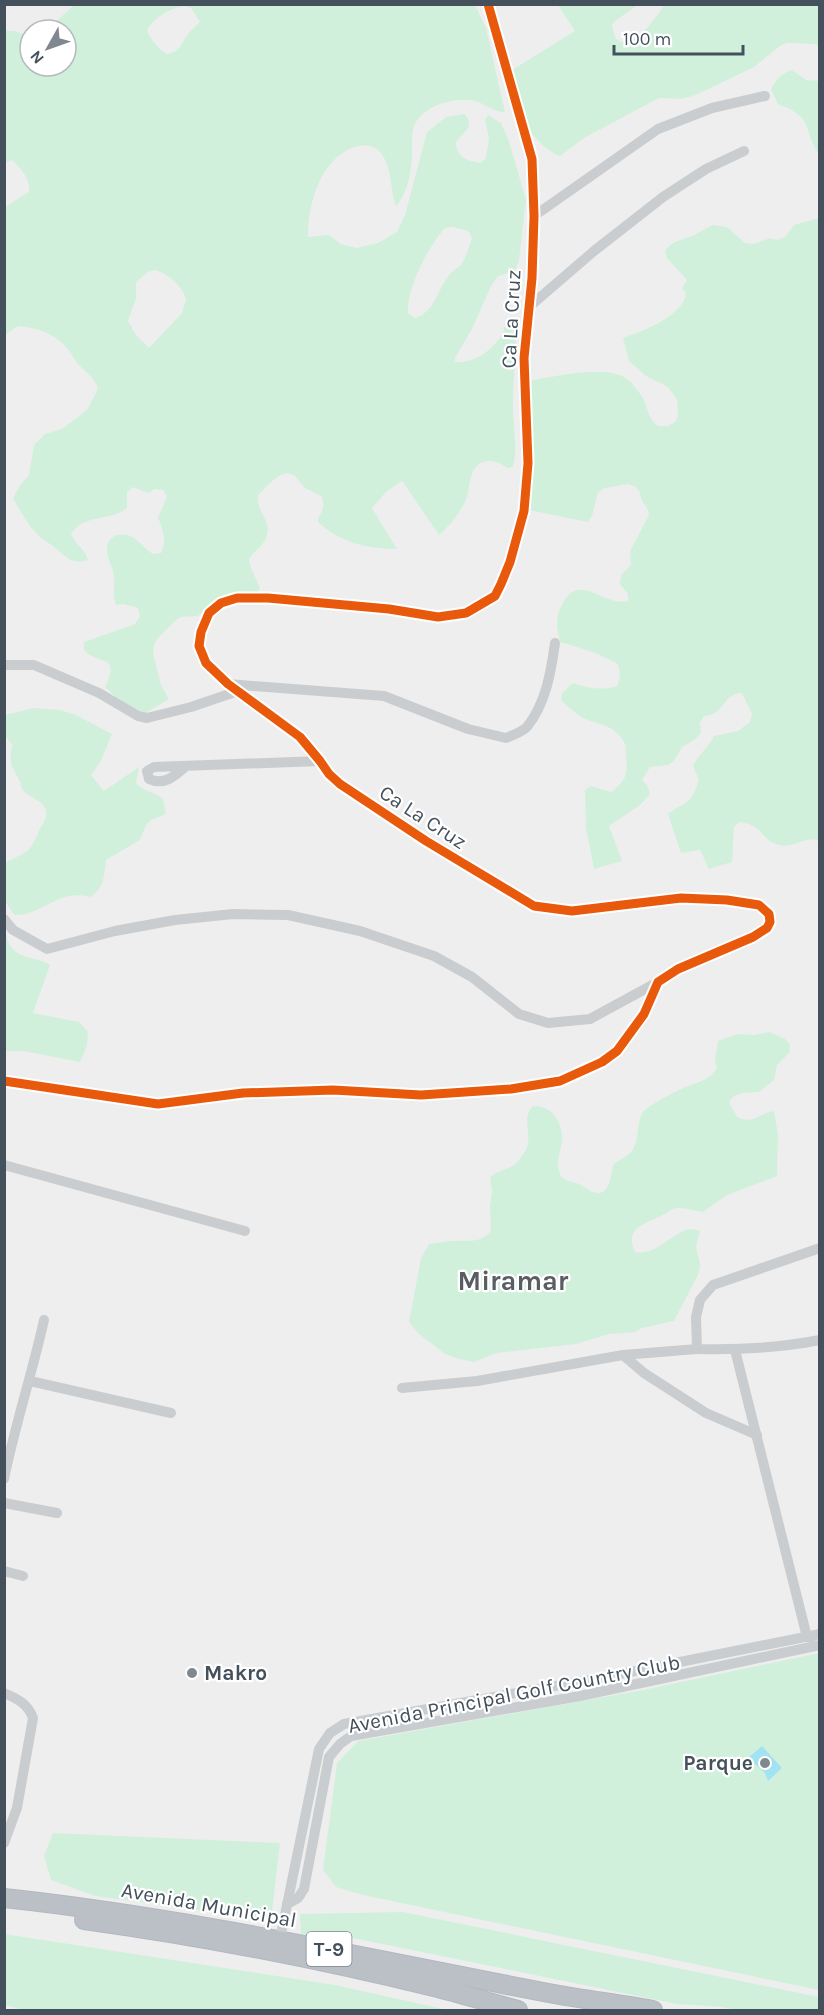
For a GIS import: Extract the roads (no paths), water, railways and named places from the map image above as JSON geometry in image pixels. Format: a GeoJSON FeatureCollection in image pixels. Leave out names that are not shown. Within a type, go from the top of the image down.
{"type":"FeatureCollection","features":[{"type":"Feature","properties":{"kind":"highway","name":"Avenida Municipal"},"geometry":{"type":"LineString","coordinates":[[4,1898],[129,1913],[556,1994],[653,2010]]}},
{"type":"Feature","properties":{"kind":"highway","name":"Avenida Municipal"},"geometry":{"type":"LineString","coordinates":[[4,1910],[123,1925],[348,1967],[518,2010]]}},
{"type":"Feature","properties":{"kind":"street","name":"Ca La Cruz"},"geometry":{"type":"LineString","coordinates":[[488,4],[532,159],[534,216],[524,358],[528,463],[524,511],[510,562],[495,596],[466,613],[438,617],[389,609],[268,598],[237,598],[221,603],[209,613],[201,632],[199,646],[206,663],[228,684],[300,737],[329,774],[340,784],[426,841],[534,906],[572,911],[681,898],[727,900],[759,905],[770,914],[767,928],[753,937],[698,960],[658,981]]}},
{"type":"Feature","properties":{"kind":"street"},"geometry":{"type":"LineString","coordinates":[[534,216],[658,129],[712,108],[765,96]]}},
{"type":"Feature","properties":{"kind":"street"},"geometry":{"type":"LineString","coordinates":[[529,307],[594,251],[663,197],[706,169],[744,151]]}},
{"type":"Feature","properties":{"kind":"street"},"geometry":{"type":"LineString","coordinates":[[228,684],[384,696],[468,729],[506,738],[526,728],[543,698],[552,667],[555,643]]}},
{"type":"Feature","properties":{"kind":"street"},"geometry":{"type":"LineString","coordinates":[[4,665],[34,664],[99,693],[138,716],[147,718],[191,707],[238,691]]}},
{"type":"Feature","properties":{"kind":"street"},"geometry":{"type":"LineString","coordinates":[[186,766],[320,761]]}},
{"type":"Feature","properties":{"kind":"street"},"geometry":{"type":"LineString","coordinates":[[4,919],[13,930],[48,949],[115,931],[175,921],[233,914],[288,915],[360,931],[434,956],[472,977],[519,1014],[549,1023],[590,1019],[658,981]]}},
{"type":"Feature","properties":{"kind":"street"},"geometry":{"type":"LineString","coordinates":[[4,1081],[158,1104],[243,1093],[333,1090],[421,1095],[511,1089],[560,1081],[617,1051],[644,1014],[658,981]]}},
{"type":"Feature","properties":{"kind":"street"},"geometry":{"type":"LineString","coordinates":[[4,1165],[245,1230]]}},
{"type":"Feature","properties":{"kind":"street"},"geometry":{"type":"LineString","coordinates":[[697,1349],[696,1317],[700,1300],[713,1285],[819,1248]]}},
{"type":"Feature","properties":{"kind":"street"},"geometry":{"type":"LineString","coordinates":[[4,1479],[9,1437],[30,1381],[44,1320]]}},
{"type":"Feature","properties":{"kind":"street"},"geometry":{"type":"LineString","coordinates":[[402,1388],[477,1381],[623,1355],[697,1349],[735,1350],[787,1346],[819,1340]]}},
{"type":"Feature","properties":{"kind":"street"},"geometry":{"type":"LineString","coordinates":[[735,1350],[807,1636],[819,1643]]}},
{"type":"Feature","properties":{"kind":"street"},"geometry":{"type":"LineString","coordinates":[[623,1355],[644,1373],[706,1413],[756,1435]]}},
{"type":"Feature","properties":{"kind":"street"},"geometry":{"type":"LineString","coordinates":[[30,1381],[171,1413]]}},
{"type":"Feature","properties":{"kind":"street"},"geometry":{"type":"LineString","coordinates":[[4,1503],[57,1513]]}},
{"type":"Feature","properties":{"kind":"street"},"geometry":{"type":"LineString","coordinates":[[4,1571],[23,1576]]}},
{"type":"Feature","properties":{"kind":"street","name":"Avenida Principal Golf Country Club"},"geometry":{"type":"LineString","coordinates":[[287,1904],[318,1749],[330,1733],[345,1724],[605,1677],[819,1634]]}},
{"type":"Feature","properties":{"kind":"street","name":"Avenida Principal Golf Country Club"},"geometry":{"type":"LineString","coordinates":[[287,1904],[298,1898],[304,1888],[329,1757],[340,1744],[351,1736],[580,1696],[819,1643]]}},
{"type":"Feature","properties":{"kind":"street"},"geometry":{"type":"LineString","coordinates":[[4,1693],[30,1708],[33,1718],[17,1808],[4,1843]]}},
{"type":"Feature","properties":{"kind":"street"},"geometry":{"type":"LineString","coordinates":[[280,1940],[287,1904]]}},
{"type":"Feature","properties":{"kind":"water","name":"Parque"},"geometry":{"type":"Polygon","coordinates":[[[762,1746],[782,1768],[768,1781],[765,1773],[748,1758],[762,1746]]]}},
{"type":"Feature","properties":{"kind":"place","name":"Makro"},"geometry":{"type":"Point","coordinates":[192,1673]}},
{"type":"Feature","properties":{"kind":"place","name":"Parque"},"geometry":{"type":"Point","coordinates":[765,1763]}},
{"type":"Feature","properties":{"kind":"district","name":"Miramar"},"geometry":{"type":"Point","coordinates":[513,1281]}}]}
